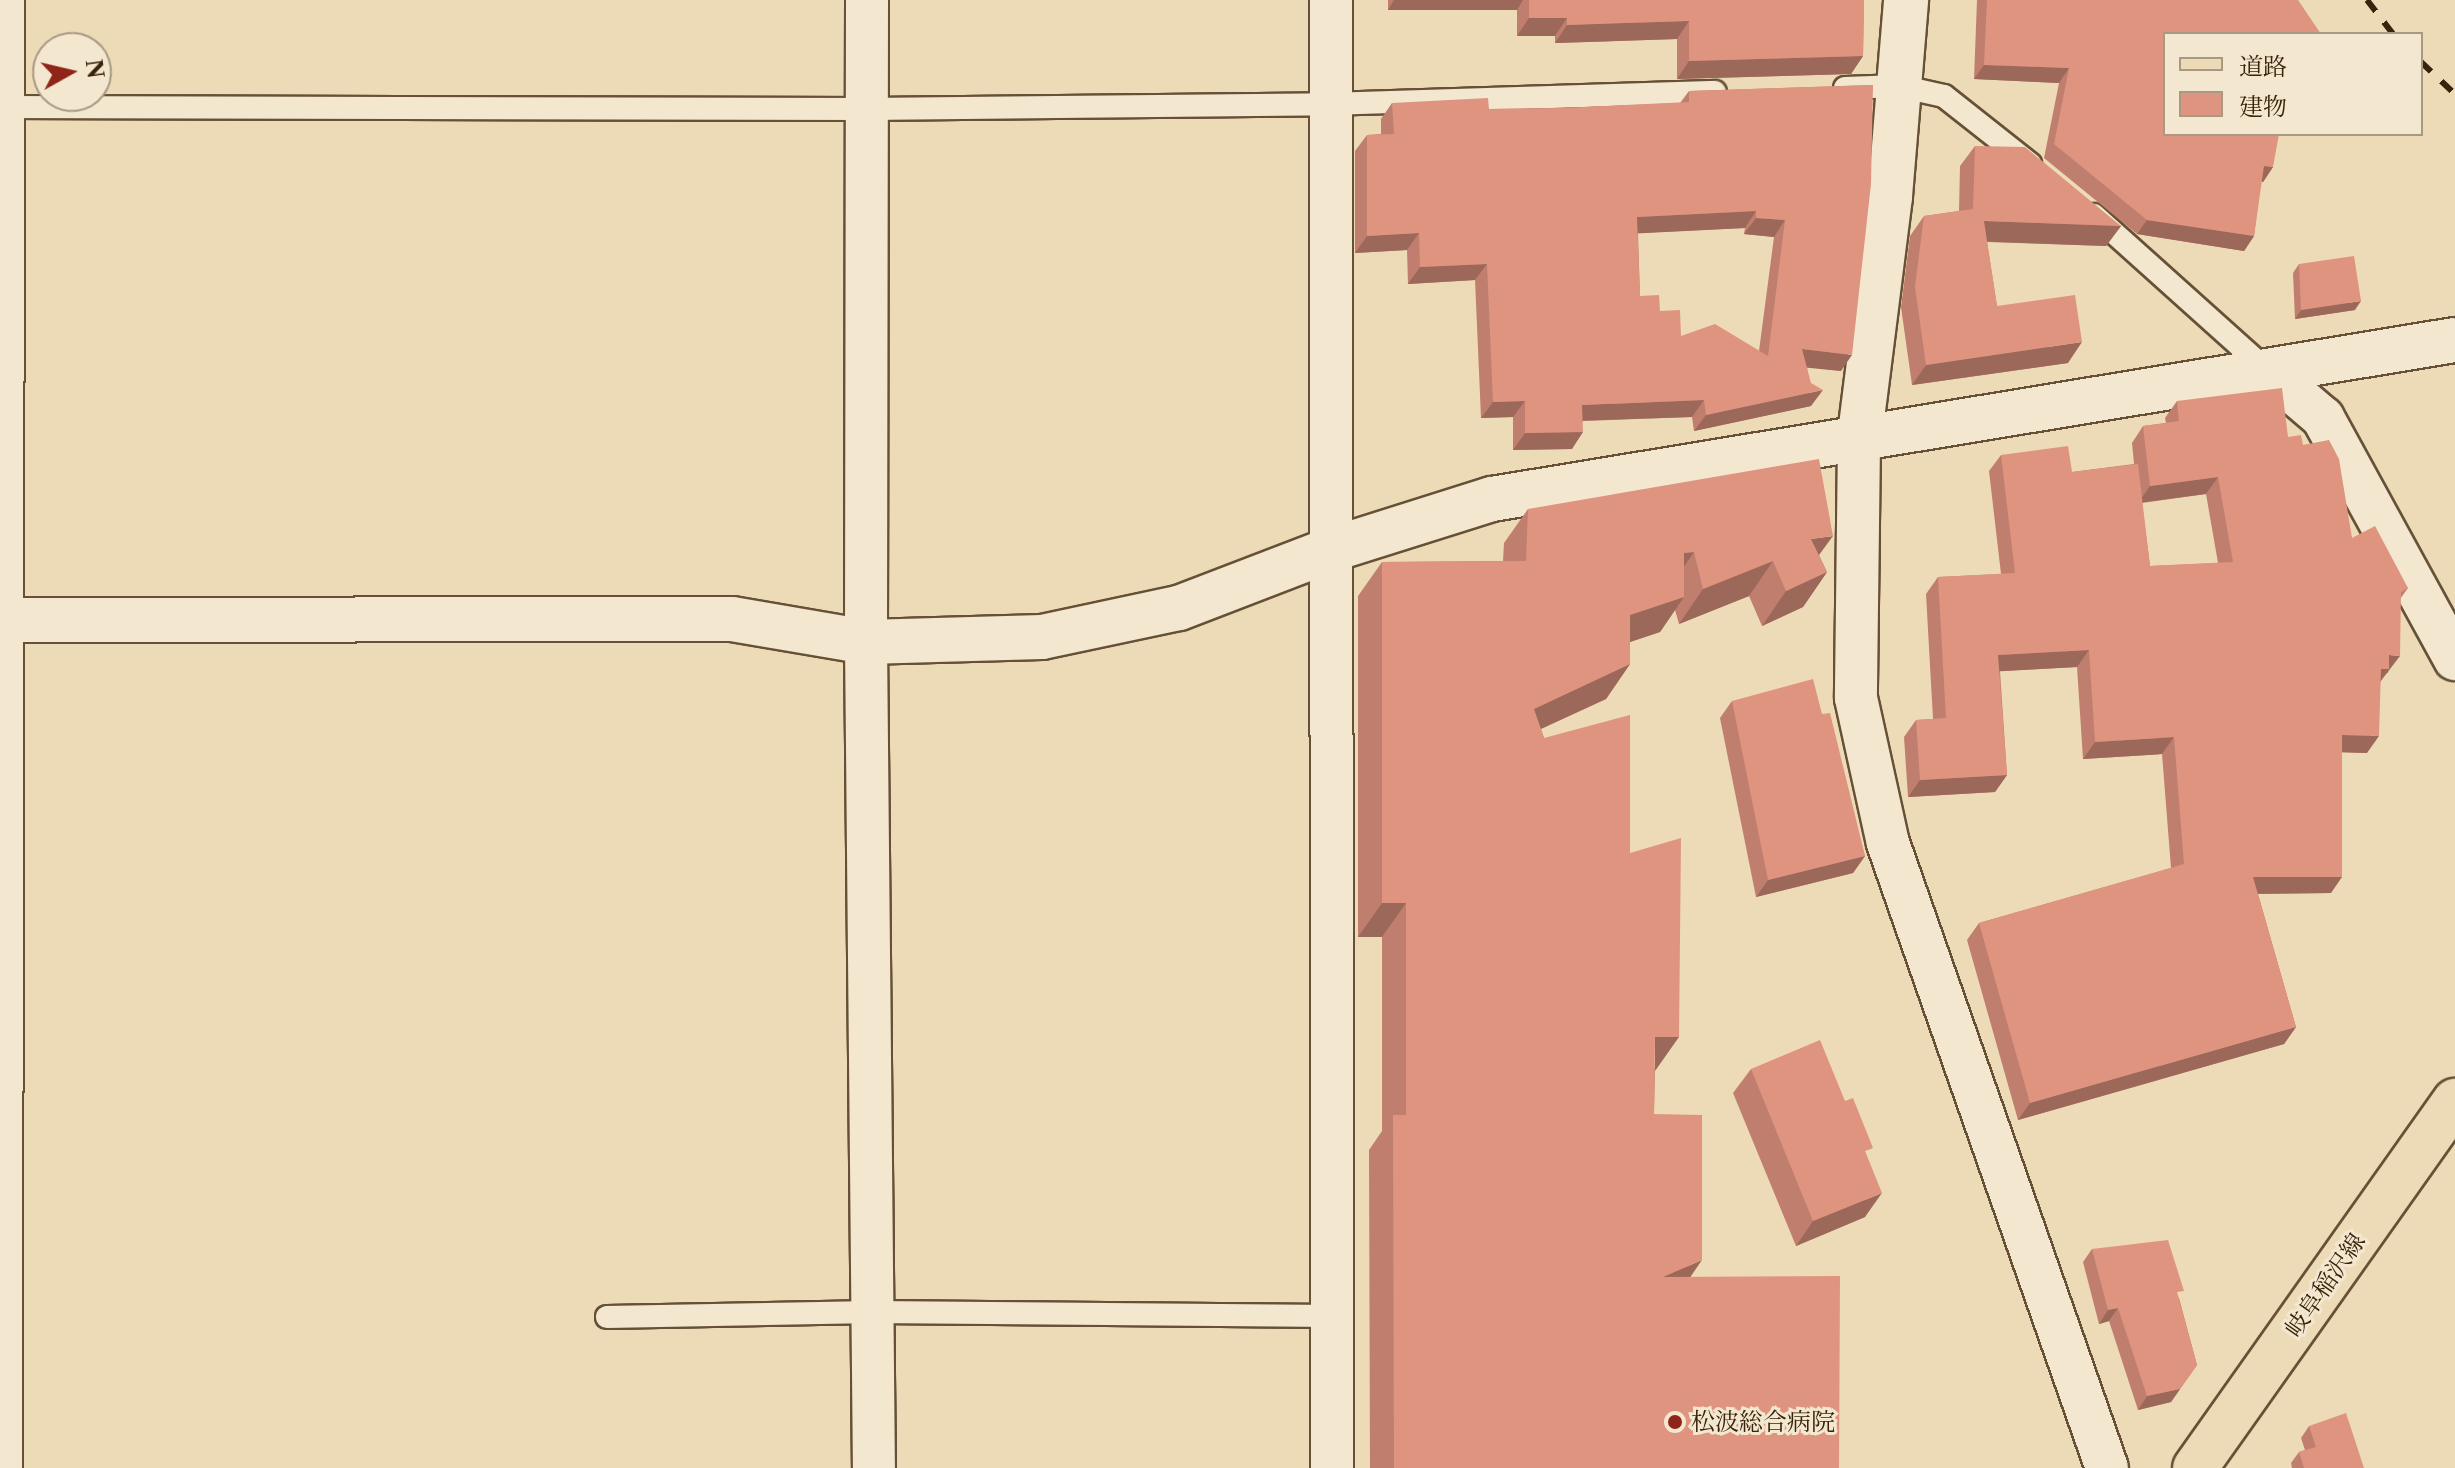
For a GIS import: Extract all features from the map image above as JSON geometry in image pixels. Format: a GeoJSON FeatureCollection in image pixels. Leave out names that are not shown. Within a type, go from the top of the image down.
{"type":"FeatureCollection","features":[{"type":"Feature","properties":{"kind":"main road","name":"岐阜稲沢線"},"geometry":{"type":"LineString","coordinates":[[2195,1468],[2455,1101]]}},
{"type":"Feature","properties":{"kind":"street"},"geometry":{"type":"LineString","coordinates":[[1,1468],[3,0]]}},
{"type":"Feature","properties":{"kind":"street"},"geometry":{"type":"LineString","coordinates":[[867,0],[866,642],[874,1468]]}},
{"type":"Feature","properties":{"kind":"street"},"geometry":{"type":"LineString","coordinates":[[1331,0],[1332,1468]]}},
{"type":"Feature","properties":{"kind":"street"},"geometry":{"type":"LineString","coordinates":[[1906,0],[1859,442],[1856,698],[1888,843],[2107,1468]]}},
{"type":"Feature","properties":{"kind":"street"},"geometry":{"type":"LineString","coordinates":[[1,620],[732,619],[866,642],[1042,637],[1179,608],[1330,550],[1492,499],[1859,442],[2455,340]]}},
{"type":"Feature","properties":{"kind":"street"},"geometry":{"type":"LineString","coordinates":[[2268,371],[2323,418],[2455,659]]}},
{"type":"Feature","properties":{"kind":"lane"},"geometry":{"type":"LineString","coordinates":[[1820,88],[1899,86],[1944,96],[2053,182]]}},
{"type":"Feature","properties":{"kind":"lane"},"geometry":{"type":"LineString","coordinates":[[2,107],[867,109],[1331,104],[1741,91]]}},
{"type":"Feature","properties":{"kind":"lane"},"geometry":{"type":"LineString","coordinates":[[2077,202],[2268,371]]}},
{"type":"Feature","properties":{"kind":"lane"},"geometry":{"type":"LineString","coordinates":[[607,1317],[873,1312],[1334,1316]]}},
{"type":"Feature","properties":{"kind":"building"},"geometry":{"type":"Polygon","coordinates":[[[1529,0],[1864,0],[1863,56],[1689,61],[1689,21],[1567,25],[1567,18],[1529,18],[1529,0]]]}},
{"type":"Feature","properties":{"kind":"building"},"geometry":{"type":"Polygon","coordinates":[[[1987,0],[2298,0],[2320,32],[2163,32],[2163,136],[2279,136],[2273,167],[2264,166],[2254,236],[2147,220],[2054,144],[2069,68],[1984,65],[1987,0]]]}},
{"type":"Feature","properties":{"kind":"building"},"geometry":{"type":"Polygon","coordinates":[[[1873,85],[1871,184],[1852,355],[1802,349],[1811,383],[1823,390],[1706,415],[1704,400],[1582,405],[1583,432],[1525,433],[1525,401],[1493,402],[1487,264],[1420,267],[1419,233],[1367,236],[1367,135],[1394,134],[1392,103],[1488,98],[1489,109],[1563,108],[1689,102],[1689,91],[1873,85]],[[1756,211],[1637,217],[1640,296],[1659,295],[1660,311],[1680,310],[1681,336],[1715,324],[1768,356],[1785,220],[1756,218],[1756,211]]]}},
{"type":"Feature","properties":{"kind":"building"},"geometry":{"type":"Polygon","coordinates":[[[1975,146],[2025,147],[2121,226],[1984,221],[1997,306],[2075,295],[2082,342],[1926,365],[1915,287],[1924,216],[1973,209],[1975,146]]]}},
{"type":"Feature","properties":{"kind":"building"},"geometry":{"type":"Polygon","coordinates":[[[2354,256],[2361,301],[2301,310],[2299,264],[2354,256]]]}},
{"type":"Feature","properties":{"kind":"building"},"geometry":{"type":"Polygon","coordinates":[[[2282,388],[2288,437],[2301,435],[2303,445],[2329,440],[2339,459],[2352,538],[2375,526],[2408,588],[2401,592],[2400,656],[2389,655],[2389,669],[2381,669],[2379,736],[2342,735],[2342,877],[2253,877],[2296,1027],[2030,1103],[1979,923],[2184,864],[2174,737],[2095,742],[2089,650],[1998,655],[2007,775],[1920,780],[1916,720],[1946,718],[1938,577],[2015,573],[2001,455],[2068,446],[2072,472],[2138,464],[2150,566],[2233,562],[2218,477],[2150,486],[2143,426],[2179,421],[2177,401],[2282,388]]]}},
{"type":"Feature","properties":{"kind":"building"},"geometry":{"type":"Polygon","coordinates":[[[1819,459],[1833,536],[1811,539],[1827,572],[1786,591],[1773,561],[1703,589],[1694,552],[1684,553],[1684,597],[1630,615],[1630,664],[1534,709],[1544,738],[1630,715],[1630,853],[1681,838],[1679,1037],[1655,1037],[1654,1114],[1702,1115],[1702,1260],[1663,1277],[1840,1276],[1839,1468],[1394,1468],[1393,1115],[1406,1115],[1406,903],[1382,903],[1382,562],[1526,561],[1528,509],[1819,459]]]}},
{"type":"Feature","properties":{"kind":"building"},"geometry":{"type":"Polygon","coordinates":[[[1813,679],[1822,714],[1830,713],[1865,856],[1768,880],[1732,701],[1813,679]]]}},
{"type":"Feature","properties":{"kind":"building"},"geometry":{"type":"Polygon","coordinates":[[[1820,1040],[1845,1101],[1853,1098],[1873,1148],[1865,1151],[1882,1193],[1813,1221],[1751,1069],[1820,1040]]]}},
{"type":"Feature","properties":{"kind":"building"},"geometry":{"type":"Polygon","coordinates":[[[2168,1240],[2184,1291],[2177,1292],[2197,1365],[2180,1389],[2147,1396],[2118,1308],[2108,1310],[2092,1249],[2168,1240]]]}},
{"type":"Feature","properties":{"kind":"building"},"geometry":{"type":"Polygon","coordinates":[[[2346,1413],[2364,1468],[2304,1468],[2299,1452],[2316,1447],[2309,1426],[2346,1413]]]}},
{"type":"Feature","properties":{"kind":"railway"},"geometry":{"type":"LineString","coordinates":[[2367,0],[2391,32]]}},
{"type":"Feature","properties":{"kind":"railway"},"geometry":{"type":"LineString","coordinates":[[2423,64],[2455,94]]}},
{"type":"Feature","properties":{"kind":"place","name":"松波総合病院"},"geometry":{"type":"Point","coordinates":[1675,1422]}}]}
